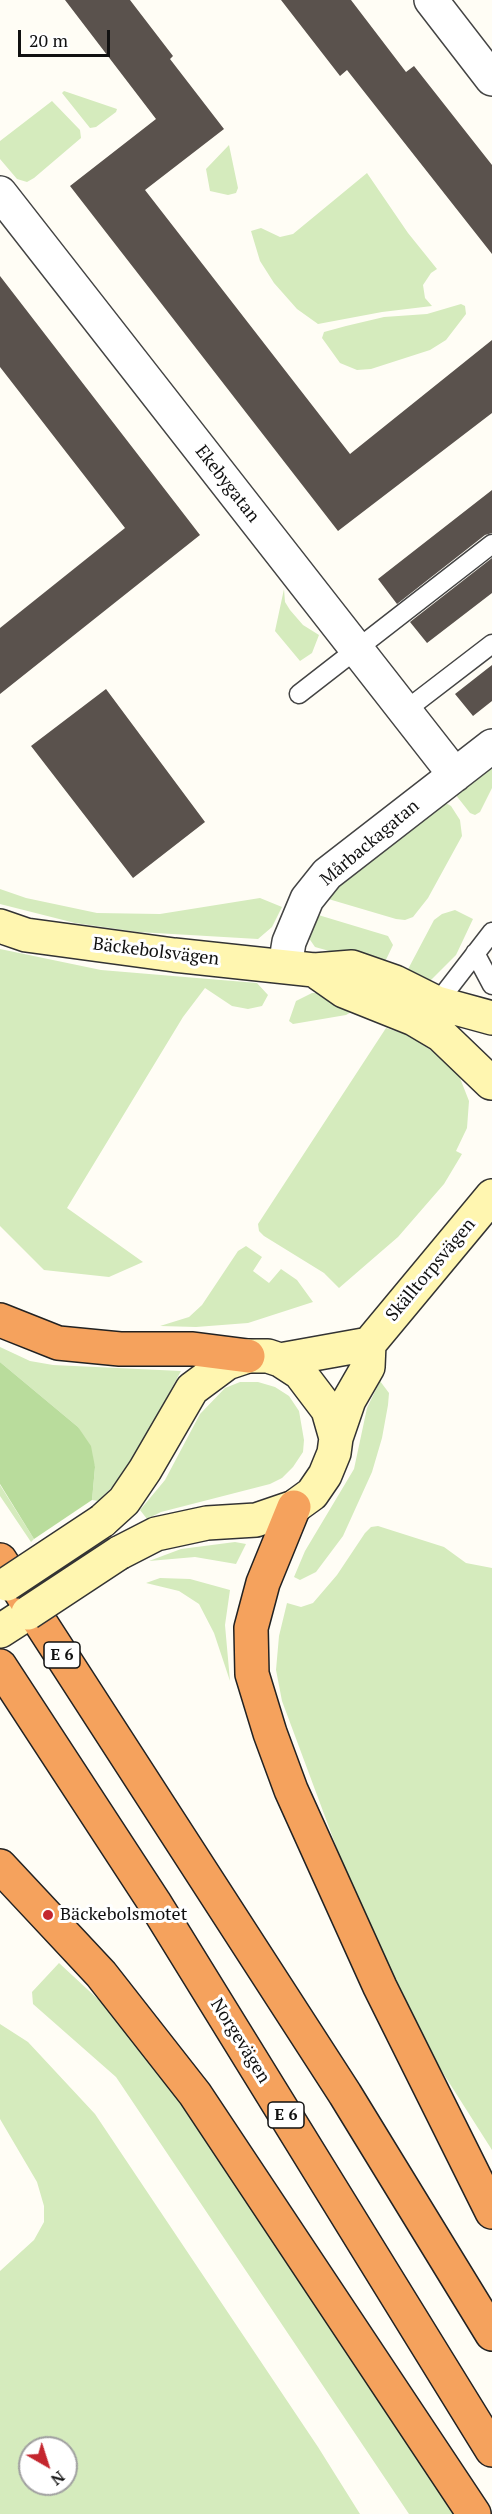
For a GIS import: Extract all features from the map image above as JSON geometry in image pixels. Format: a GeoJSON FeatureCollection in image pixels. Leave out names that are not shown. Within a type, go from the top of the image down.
{"type":"FeatureCollection","features":[{"type":"Feature","properties":{"kind":"highway"},"geometry":{"type":"LineString","coordinates":[[0,1320],[58,1343],[120,1349],[193,1349],[248,1356]]}},
{"type":"Feature","properties":{"kind":"highway"},"geometry":{"type":"LineString","coordinates":[[294,1507],[263,1583],[251,1628],[252,1674],[270,1734],[296,1800],[380,1987],[492,2212]]}},
{"type":"Feature","properties":{"kind":"highway","name":"E 6"},"geometry":{"type":"LineString","coordinates":[[0,1560],[345,2094],[492,2334]]}},
{"type":"Feature","properties":{"kind":"highway","name":"Norgevägen"},"geometry":{"type":"LineString","coordinates":[[0,1666],[154,1902],[492,2450]]}},
{"type":"Feature","properties":{"kind":"highway"},"geometry":{"type":"LineString","coordinates":[[0,1866],[101,1974],[195,2094],[474,2514]]}},
{"type":"Feature","properties":{"kind":"street"},"geometry":{"type":"LineString","coordinates":[[431,0],[492,79]]}},
{"type":"Feature","properties":{"kind":"street","name":"Ekebygatan"},"geometry":{"type":"LineString","coordinates":[[0,193],[455,775]]}},
{"type":"Feature","properties":{"kind":"street","name":"Mårbackagatan"},"geometry":{"type":"LineString","coordinates":[[299,968],[289,942],[307,899],[327,874],[492,746]]}},
{"type":"Feature","properties":{"kind":"street","name":"Bäckebolsvägen"},"geometry":{"type":"LineString","coordinates":[[0,926],[26,935],[47,938],[174,955],[299,968],[344,991],[429,1013],[460,1012],[492,1018]]}},
{"type":"Feature","properties":{"kind":"street","name":"Bäckebolsvägen"},"geometry":{"type":"LineString","coordinates":[[429,1013],[441,1035],[492,1076]]}},
{"type":"Feature","properties":{"kind":"street","name":"Skälltorpsvägen"},"geometry":{"type":"LineString","coordinates":[[369,1344],[492,1196]]}},
{"type":"Feature","properties":{"kind":"street"},"geometry":{"type":"LineString","coordinates":[[0,1631],[119,1554],[156,1534],[207,1523],[256,1520],[294,1507],[312,1494],[325,1475],[349,1400],[368,1367],[369,1344],[280,1360]]}},
{"type":"Feature","properties":{"kind":"street"},"geometry":{"type":"LineString","coordinates":[[0,1588],[102,1521],[124,1501],[145,1470],[192,1389],[227,1363],[248,1356],[268,1356],[280,1360],[300,1373],[316,1391],[328,1410],[336,1438]]}},
{"type":"Feature","properties":{"kind":"lane"},"geometry":{"type":"LineString","coordinates":[[299,693],[492,544]]}},
{"type":"Feature","properties":{"kind":"lane"},"geometry":{"type":"LineString","coordinates":[[406,710],[492,644]]}},
{"type":"Feature","properties":{"kind":"lane"},"geometry":{"type":"LineString","coordinates":[[429,1013],[492,932]]}},
{"type":"Feature","properties":{"kind":"lane"},"geometry":{"type":"LineString","coordinates":[[475,953],[492,985]]}},
{"type":"Feature","properties":{"kind":"green space"},"geometry":{"type":"Polygon","coordinates":[[[64,91],[117,109],[116,112],[96,127],[90,128],[62,93],[64,91]]]}},
{"type":"Feature","properties":{"kind":"green space"},"geometry":{"type":"Polygon","coordinates":[[[52,101],[80,130],[81,138],[34,178],[27,182],[17,179],[0,159],[0,141],[52,101]]]}},
{"type":"Feature","properties":{"kind":"green space"},"geometry":{"type":"Polygon","coordinates":[[[229,145],[238,188],[236,193],[228,195],[210,191],[206,169],[229,145]]]}},
{"type":"Feature","properties":{"kind":"green space"},"geometry":{"type":"Polygon","coordinates":[[[367,173],[408,233],[437,269],[431,273],[423,285],[425,298],[432,306],[382,312],[318,324],[297,309],[274,283],[260,261],[251,231],[261,228],[280,237],[293,234],[367,173]]]}},
{"type":"Feature","properties":{"kind":"green space"},"geometry":{"type":"Polygon","coordinates":[[[461,304],[465,306],[466,314],[446,340],[430,350],[371,369],[357,370],[340,363],[322,338],[324,332],[346,326],[384,317],[427,314],[461,304]]]}},
{"type":"Feature","properties":{"kind":"green space"},"geometry":{"type":"Polygon","coordinates":[[[284,589],[285,602],[290,610],[303,625],[319,635],[312,653],[300,661],[275,631],[284,589]]]}},
{"type":"Feature","properties":{"kind":"green space"},"geometry":{"type":"Polygon","coordinates":[[[492,765],[492,788],[480,812],[475,815],[470,813],[455,794],[492,765]]]}},
{"type":"Feature","properties":{"kind":"green space"},"geometry":{"type":"Polygon","coordinates":[[[444,802],[451,806],[460,820],[462,836],[428,898],[413,917],[405,920],[396,919],[325,898],[346,878],[444,802]]]}},
{"type":"Feature","properties":{"kind":"green space"},"geometry":{"type":"Polygon","coordinates":[[[0,889],[26,898],[97,913],[160,914],[260,898],[282,907],[272,927],[258,939],[138,932],[75,923],[0,904],[0,889]]]}},
{"type":"Feature","properties":{"kind":"green space"},"geometry":{"type":"Polygon","coordinates":[[[455,910],[473,919],[456,955],[429,982],[406,973],[434,920],[442,914],[455,910]]]}},
{"type":"Feature","properties":{"kind":"green space"},"geometry":{"type":"Polygon","coordinates":[[[315,914],[388,936],[393,945],[383,966],[315,947],[306,934],[315,914]]]}},
{"type":"Feature","properties":{"kind":"green space"},"geometry":{"type":"Polygon","coordinates":[[[0,949],[101,970],[257,983],[268,995],[262,1006],[248,1009],[232,1006],[205,988],[183,1017],[67,1208],[143,1262],[109,1277],[44,1270],[0,1226],[0,949]]]}},
{"type":"Feature","properties":{"kind":"green space"},"geometry":{"type":"Polygon","coordinates":[[[312,993],[320,993],[353,1011],[346,1015],[293,1024],[289,1021],[296,1001],[312,993]]]}},
{"type":"Feature","properties":{"kind":"green space"},"geometry":{"type":"Polygon","coordinates":[[[386,1028],[408,1035],[441,1057],[458,1073],[469,1101],[467,1128],[456,1151],[462,1154],[444,1184],[398,1237],[339,1288],[324,1273],[264,1236],[259,1231],[258,1224],[386,1028]]]}},
{"type":"Feature","properties":{"kind":"green space"},"geometry":{"type":"Polygon","coordinates":[[[246,1246],[262,1257],[253,1271],[269,1283],[281,1269],[297,1280],[313,1302],[248,1323],[196,1327],[160,1326],[189,1317],[202,1305],[238,1251],[246,1246]]]}},
{"type":"Feature","properties":{"kind":"green space"},"geometry":{"type":"Polygon","coordinates":[[[0,1347],[30,1361],[53,1365],[181,1371],[139,1449],[116,1483],[98,1501],[92,1500],[95,1467],[78,1427],[0,1362],[0,1347]]]}},
{"type":"Feature","properties":{"kind":"green space"},"geometry":{"type":"Polygon","coordinates":[[[0,1362],[78,1427],[91,1446],[95,1467],[92,1500],[34,1539],[0,1484],[0,1362]]]}},
{"type":"Feature","properties":{"kind":"green space"},"geometry":{"type":"Polygon","coordinates":[[[380,1381],[389,1393],[388,1405],[382,1438],[372,1472],[343,1536],[316,1572],[300,1580],[294,1577],[305,1551],[354,1469],[367,1408],[380,1381]]]}},
{"type":"Feature","properties":{"kind":"green space"},"geometry":{"type":"Polygon","coordinates":[[[240,1382],[258,1382],[275,1387],[289,1396],[299,1411],[304,1440],[303,1452],[293,1467],[282,1478],[270,1484],[161,1512],[147,1519],[140,1510],[165,1480],[200,1414],[225,1388],[240,1382]]]}},
{"type":"Feature","properties":{"kind":"green space"},"geometry":{"type":"Polygon","coordinates":[[[0,1485],[34,1539],[31,1542],[0,1496],[0,1485]]]}},
{"type":"Feature","properties":{"kind":"green space"},"geometry":{"type":"Polygon","coordinates":[[[378,1526],[444,1547],[466,1563],[492,1568],[492,2150],[429,2051],[349,1881],[282,1701],[276,1670],[279,1636],[287,1603],[301,1607],[313,1603],[337,1575],[365,1533],[371,1527],[378,1526]]]}},
{"type":"Feature","properties":{"kind":"green space"},"geometry":{"type":"Polygon","coordinates":[[[235,1542],[246,1544],[236,1564],[195,1557],[149,1561],[181,1549],[235,1542]]]}},
{"type":"Feature","properties":{"kind":"green space"},"geometry":{"type":"Polygon","coordinates":[[[160,1578],[190,1579],[230,1590],[225,1625],[230,1681],[214,1633],[199,1604],[179,1591],[146,1583],[160,1578]]]}},
{"type":"Feature","properties":{"kind":"green space"},"geometry":{"type":"Polygon","coordinates":[[[59,1963],[114,2014],[177,2098],[458,2514],[409,2514],[116,2077],[33,2004],[32,1992],[59,1963]]]}},
{"type":"Feature","properties":{"kind":"green space"},"geometry":{"type":"Polygon","coordinates":[[[0,2024],[28,2042],[95,2114],[318,2447],[360,2514],[0,2514],[0,2271],[34,2240],[44,2222],[44,2206],[37,2182],[0,2119],[0,2024]]]}},
{"type":"Feature","properties":{"kind":"building"},"geometry":{"type":"Polygon","coordinates":[[[65,0],[130,0],[173,56],[170,59],[224,129],[145,190],[350,454],[492,340],[492,413],[338,531],[70,186],[156,119],[65,0]]]}},
{"type":"Feature","properties":{"kind":"building"},"geometry":{"type":"Polygon","coordinates":[[[281,0],[351,0],[406,72],[414,66],[492,165],[492,254],[347,70],[340,76],[281,0]]]}},
{"type":"Feature","properties":{"kind":"building"},"geometry":{"type":"Polygon","coordinates":[[[0,276],[200,535],[0,694],[0,628],[125,528],[0,367],[0,276]]]}},
{"type":"Feature","properties":{"kind":"building"},"geometry":{"type":"Polygon","coordinates":[[[492,490],[492,533],[485,535],[397,604],[378,579],[492,490]]]}},
{"type":"Feature","properties":{"kind":"building"},"geometry":{"type":"Polygon","coordinates":[[[492,558],[492,593],[427,643],[410,622],[492,558]]]}},
{"type":"Feature","properties":{"kind":"building"},"geometry":{"type":"Polygon","coordinates":[[[492,665],[492,701],[473,716],[455,694],[492,665]]]}},
{"type":"Feature","properties":{"kind":"building"},"geometry":{"type":"Polygon","coordinates":[[[106,689],[205,822],[133,878],[31,746],[106,689]]]}},
{"type":"Feature","properties":{"kind":"place","name":"Bäckebolsmotet"},"geometry":{"type":"Point","coordinates":[48,1915]}}]}
